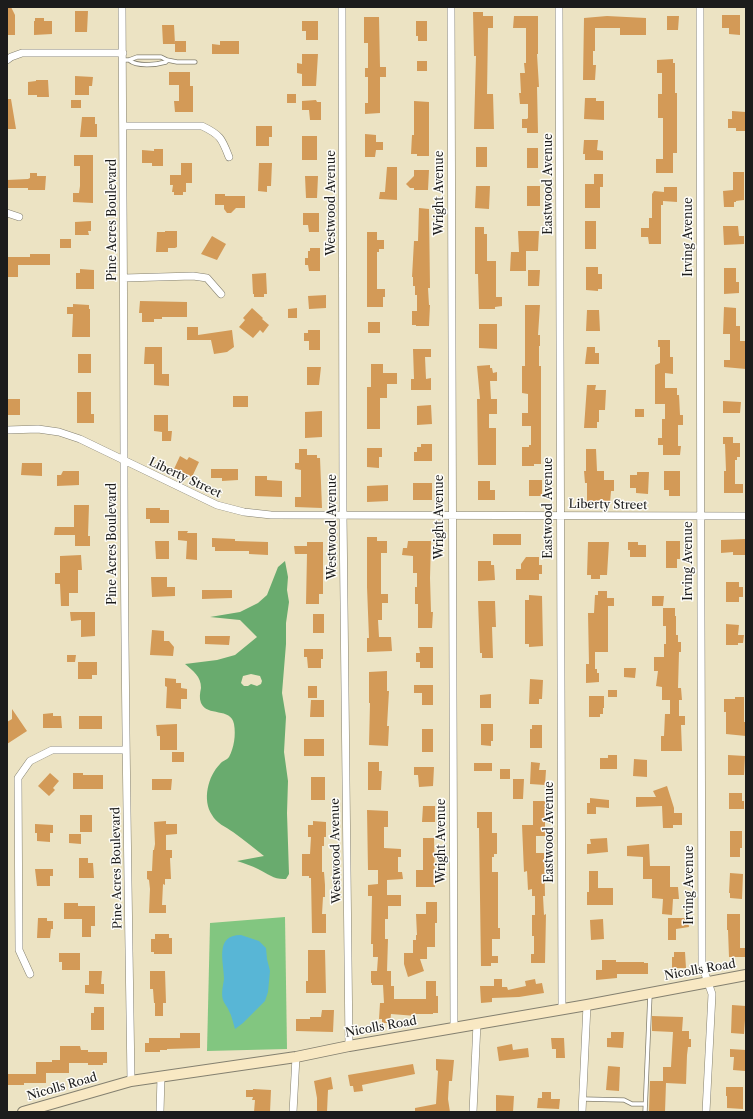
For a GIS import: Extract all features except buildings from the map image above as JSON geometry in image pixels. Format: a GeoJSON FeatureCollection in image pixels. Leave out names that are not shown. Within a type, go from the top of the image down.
{"type":"FeatureCollection","features":[{"type":"Feature","properties":{"kind":"street","name":"Pine Acres Boulevard"},"geometry":{"type":"LineString","coordinates":[[122,7],[125,58],[124,461],[126,750],[131,1081]]}},
{"type":"Feature","properties":{"kind":"street","name":"Westwood Avenue"},"geometry":{"type":"LineString","coordinates":[[342,7],[343,514],[349,1046]]}},
{"type":"Feature","properties":{"kind":"street","name":"Wright Avenue"},"geometry":{"type":"LineString","coordinates":[[451,7],[451,515],[454,1028]]}},
{"type":"Feature","properties":{"kind":"street","name":"Eastwood Avenue"},"geometry":{"type":"LineString","coordinates":[[559,7],[562,1009]]}},
{"type":"Feature","properties":{"kind":"street","name":"Irving Avenue"},"geometry":{"type":"LineString","coordinates":[[700,7],[702,965],[712,994],[706,1112]]}},
{"type":"Feature","properties":{"kind":"street"},"geometry":{"type":"LineString","coordinates":[[7,60],[22,53],[125,58]]}},
{"type":"Feature","properties":{"kind":"street"},"geometry":{"type":"LineString","coordinates":[[124,126],[202,126],[214,132],[222,140],[229,157]]}},
{"type":"Feature","properties":{"kind":"street"},"geometry":{"type":"LineString","coordinates":[[7,213],[18,217]]}},
{"type":"Feature","properties":{"kind":"street"},"geometry":{"type":"LineString","coordinates":[[124,278],[193,276],[207,278],[221,294]]}},
{"type":"Feature","properties":{"kind":"street","name":"Liberty Street"},"geometry":{"type":"LineString","coordinates":[[7,430],[38,429],[59,432],[80,439],[217,506],[244,512],[271,515],[746,516]]}},
{"type":"Feature","properties":{"kind":"street"},"geometry":{"type":"LineString","coordinates":[[30,974],[19,950],[18,778],[30,761],[52,750],[126,750]]}},
{"type":"Feature","properties":{"kind":"street","name":"Nicolls Road"},"geometry":{"type":"LineString","coordinates":[[23,1112],[34,1111],[131,1081],[296,1057],[349,1046],[587,1005],[746,975]]}},
{"type":"Feature","properties":{"kind":"street"},"geometry":{"type":"LineString","coordinates":[[582,1112],[587,1005]]}},
{"type":"Feature","properties":{"kind":"street"},"geometry":{"type":"LineString","coordinates":[[473,1112],[477,1023]]}},
{"type":"Feature","properties":{"kind":"street"},"geometry":{"type":"LineString","coordinates":[[293,1112],[296,1057]]}},
{"type":"Feature","properties":{"kind":"street"},"geometry":{"type":"LineString","coordinates":[[160,1112],[161,1077]]}},
{"type":"Feature","properties":{"kind":"lane"},"geometry":{"type":"LineString","coordinates":[[125,58],[161,57],[167,60],[180,62],[195,62]]}},
{"type":"Feature","properties":{"kind":"lane"},"geometry":{"type":"LineString","coordinates":[[125,58],[132,63],[137,64],[161,64],[167,60]]}},
{"type":"Feature","properties":{"kind":"lane"},"geometry":{"type":"LineString","coordinates":[[645,1112],[650,993]]}},
{"type":"Feature","properties":{"kind":"lane"},"geometry":{"type":"LineString","coordinates":[[583,1099],[624,1100],[632,1104],[645,1104]]}},
{"type":"Feature","properties":{"kind":"green space"},"geometry":{"type":"Polygon","coordinates":[[[285,561],[288,577],[287,590],[289,602],[286,623],[282,693],[286,717],[284,752],[288,781],[287,813],[289,874],[286,879],[275,878],[237,861],[264,856],[219,823],[209,809],[207,795],[210,781],[216,769],[228,758],[231,753],[235,737],[235,728],[232,719],[228,716],[208,710],[204,707],[200,699],[200,680],[185,664],[217,660],[235,655],[257,637],[240,620],[210,617],[240,612],[258,603],[267,595],[278,567],[285,561]],[[251,674],[243,676],[241,683],[244,686],[251,684],[257,686],[261,684],[262,681],[260,676],[251,674]]]}},
{"type":"Feature","properties":{"kind":"green space"},"geometry":{"type":"Polygon","coordinates":[[[285,917],[287,1049],[207,1051],[210,923],[285,917]]]}},
{"type":"Feature","properties":{"kind":"water"},"geometry":{"type":"Polygon","coordinates":[[[241,935],[259,941],[266,948],[270,971],[268,992],[265,1001],[235,1029],[231,1015],[222,997],[224,979],[222,951],[227,939],[233,936],[241,935]]]}}]}
